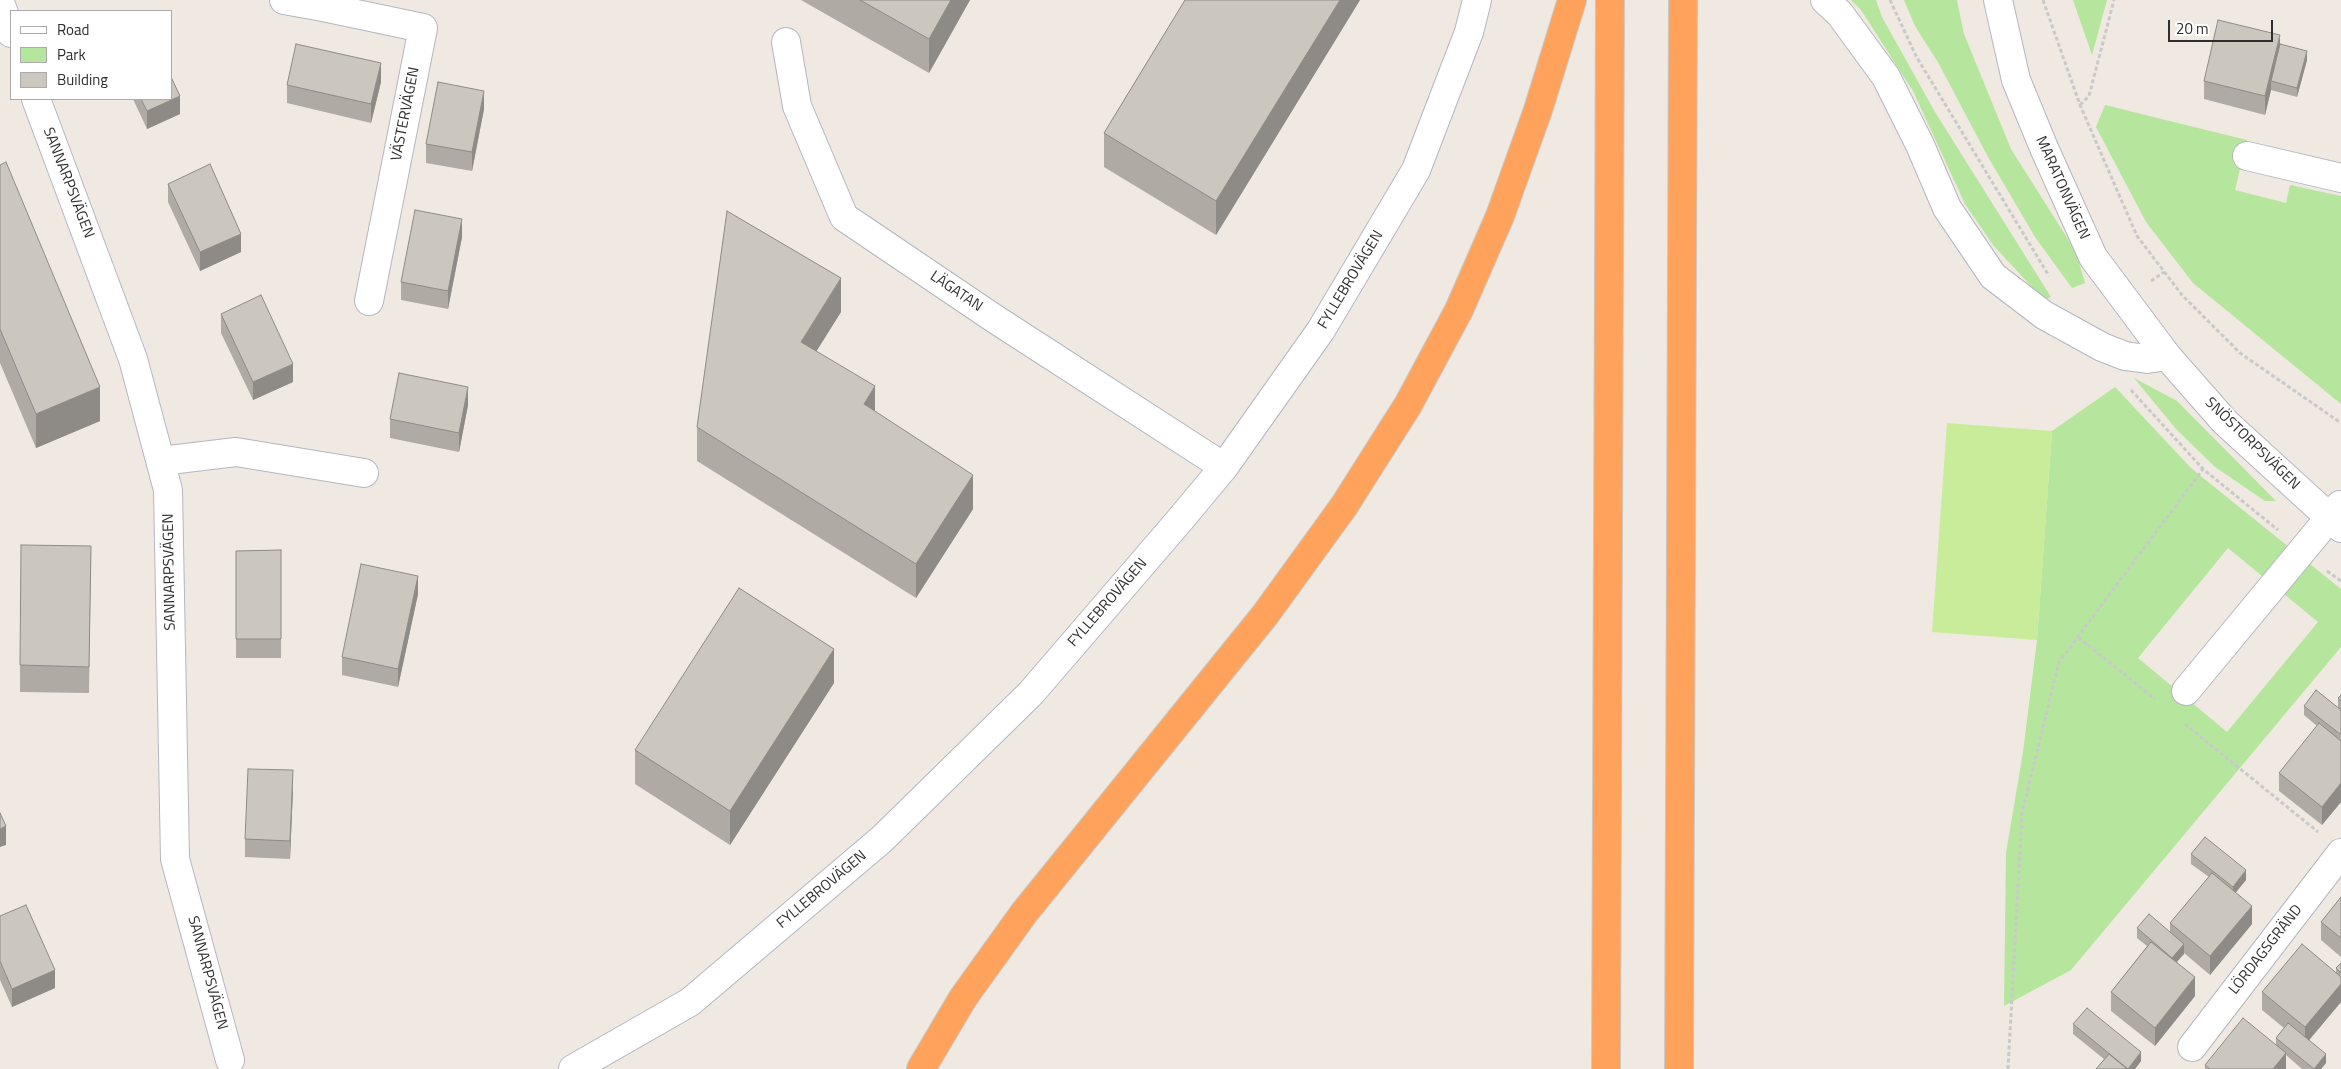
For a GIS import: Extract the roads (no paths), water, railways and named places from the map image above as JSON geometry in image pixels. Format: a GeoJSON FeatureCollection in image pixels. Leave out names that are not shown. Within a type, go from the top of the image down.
{"type":"FeatureCollection","features":[{"type":"Feature","properties":{"kind":"highway"},"geometry":{"type":"LineString","coordinates":[[920,1069],[963,998],[1024,913],[1270,607],[1344,506],[1408,405],[1460,310],[1500,216],[1538,110],[1572,0]]}},
{"type":"Feature","properties":{"kind":"highway"},"geometry":{"type":"LineString","coordinates":[[1606,1069],[1610,0]]}},
{"type":"Feature","properties":{"kind":"highway"},"geometry":{"type":"LineString","coordinates":[[1679,1069],[1683,0]]}},
{"type":"Feature","properties":{"kind":"street","name":"VÄSTERVÄGEN"},"geometry":{"type":"LineString","coordinates":[[284,0],[323,4],[423,28],[369,301]]}},
{"type":"Feature","properties":{"kind":"street","name":"FYLLEBROVÄGEN"},"geometry":{"type":"LineString","coordinates":[[572,1069],[690,1002],[882,839],[1031,693],[1224,466],[1321,330],[1416,170],[1469,32],[1476,0]]}},
{"type":"Feature","properties":{"kind":"street"},"geometry":{"type":"LineString","coordinates":[[1825,0],[1840,14],[1886,77],[1920,145],[1947,208],[1993,276],[2044,316],[2102,347],[2125,356],[2147,360],[2167,356]]}},
{"type":"Feature","properties":{"kind":"street","name":"MARATONVÄGEN"},"geometry":{"type":"LineString","coordinates":[[1998,0],[2016,80],[2093,257],[2167,356]]}},
{"type":"Feature","properties":{"kind":"street"},"geometry":{"type":"LineString","coordinates":[[0,2],[10,29]]}},
{"type":"Feature","properties":{"kind":"street","name":"LÄGATAN"},"geometry":{"type":"LineString","coordinates":[[786,42],[797,106],[844,217],[995,319],[1224,466]]}},
{"type":"Feature","properties":{"kind":"street","name":"SANNARPSVÄGEN"},"geometry":{"type":"LineString","coordinates":[[36,100],[133,359],[168,490],[175,859],[230,1060]]}},
{"type":"Feature","properties":{"kind":"street"},"geometry":{"type":"LineString","coordinates":[[2247,156],[2341,178]]}},
{"type":"Feature","properties":{"kind":"street","name":"SNÖSTORPSVÄGEN"},"geometry":{"type":"LineString","coordinates":[[2167,356],[2225,422],[2337,517]]}},
{"type":"Feature","properties":{"kind":"street"},"geometry":{"type":"LineString","coordinates":[[160,461],[236,452],[364,474]]}},
{"type":"Feature","properties":{"kind":"street"},"geometry":{"type":"LineString","coordinates":[[2186,691],[2302,550],[2337,517]]}},
{"type":"Feature","properties":{"kind":"street","name":"LÖRDAGSGRÄND"},"geometry":{"type":"LineString","coordinates":[[2192,1047],[2333,845]]}}]}
